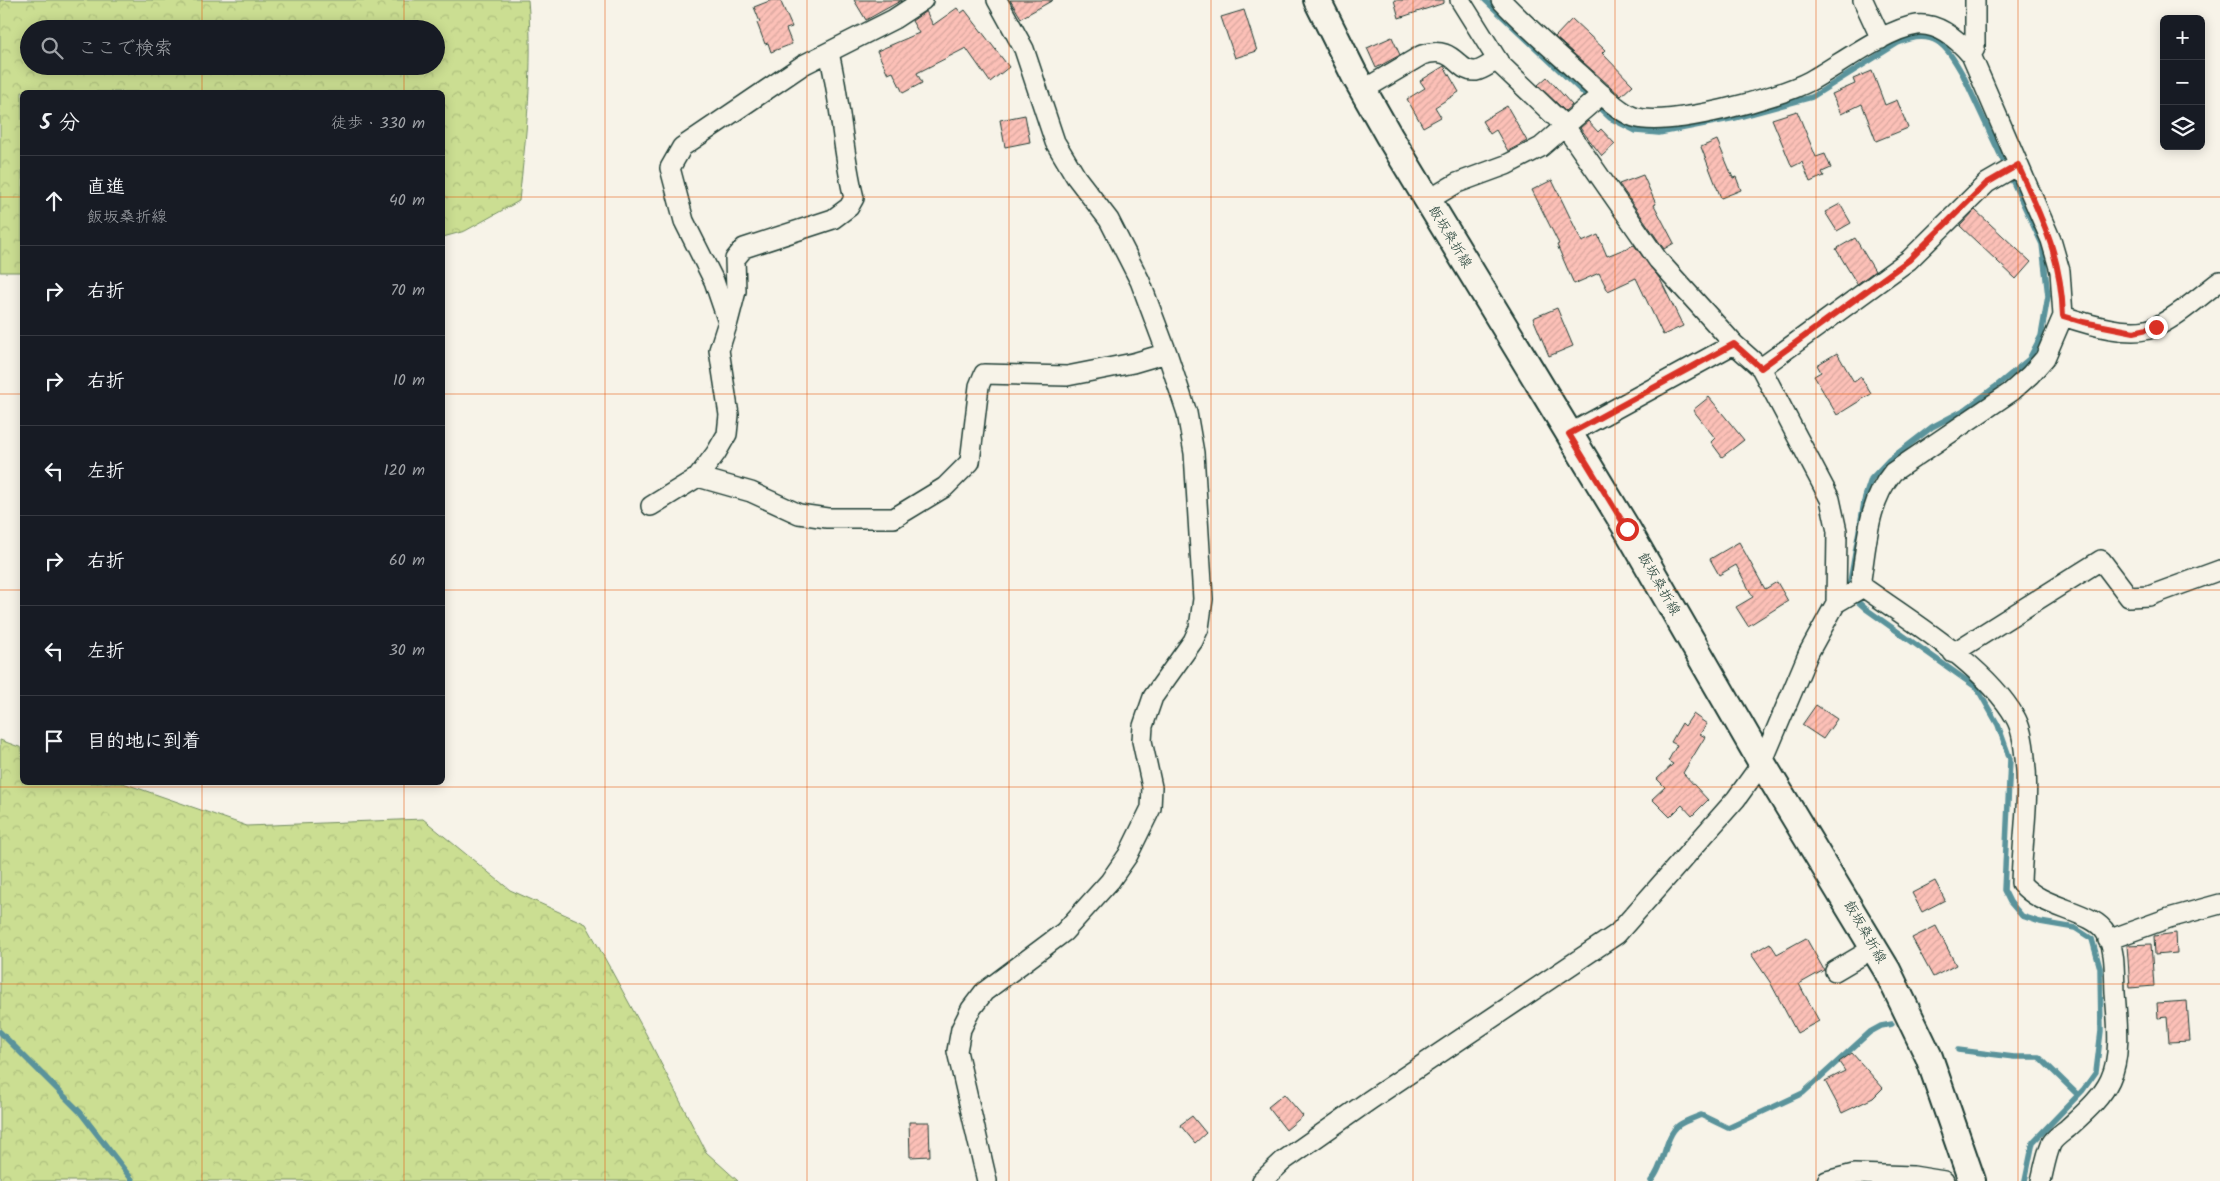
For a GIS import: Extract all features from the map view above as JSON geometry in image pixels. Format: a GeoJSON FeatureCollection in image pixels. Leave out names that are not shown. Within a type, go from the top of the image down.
{"type":"FeatureCollection","features":[{"type":"Feature","properties":{"kind":"main road","name":"飯坂桑折線"},"geometry":{"type":"LineString","coordinates":[[1318,0],[1363,90],[1569,434],[1762,763],[1874,948],[1929,1057],[1972,1181]]}},
{"type":"Feature","properties":{"kind":"street"},"geometry":{"type":"LineString","coordinates":[[728,322],[714,281],[684,221],[670,168],[682,147],[803,66],[894,20],[923,0]]}},
{"type":"Feature","properties":{"kind":"street"},"geometry":{"type":"LineString","coordinates":[[988,1181],[957,1051],[961,1029],[971,1009],[984,992],[1064,932],[1110,881],[1128,855],[1151,808],[1152,787],[1142,741],[1142,726],[1152,697],[1193,640],[1202,617],[1203,572],[1194,453],[1187,413],[1167,353],[1140,281],[1109,220],[1076,176],[1055,142],[1024,48],[997,0]]}},
{"type":"Feature","properties":{"kind":"street"},"geometry":{"type":"LineString","coordinates":[[1460,0],[1498,60],[1564,125],[1658,260],[1734,344],[1761,368],[1830,499],[1850,594],[1953,653],[1990,684],[2016,718],[2025,757],[2026,786],[2022,884],[2028,892],[2044,901],[2089,919],[2105,931],[2112,951],[2118,1022],[2114,1064],[2110,1079],[2102,1094],[2052,1142],[2041,1181]]}},
{"type":"Feature","properties":{"kind":"street"},"geometry":{"type":"LineString","coordinates":[[1262,1181],[1283,1161],[1370,1100],[1617,934],[1736,799],[1762,763],[1810,652],[1861,580],[1871,518],[1881,486],[1893,472],[2011,392],[2030,375],[2044,358],[2063,316],[2062,293],[2055,252],[2009,169],[1971,55],[1960,43],[1932,26],[1918,25],[1898,31],[1807,82],[1758,100],[1694,115],[1644,120],[1594,100],[1500,0]]}},
{"type":"Feature","properties":{"kind":"street"},"geometry":{"type":"LineString","coordinates":[[1863,0],[1881,39]]}},
{"type":"Feature","properties":{"kind":"street"},"geometry":{"type":"LineString","coordinates":[[1971,55],[1975,48],[1975,0]]}},
{"type":"Feature","properties":{"kind":"street"},"geometry":{"type":"LineString","coordinates":[[1363,90],[1422,55],[1432,52],[1444,52],[1469,70],[1477,71],[1498,60]]}},
{"type":"Feature","properties":{"kind":"street"},"geometry":{"type":"LineString","coordinates":[[651,506],[698,477],[716,453],[727,434],[729,415],[720,350],[736,291],[735,259],[744,248],[833,219],[849,207],[854,198],[847,170],[836,80],[829,53]]}},
{"type":"Feature","properties":{"kind":"street"},"geometry":{"type":"LineString","coordinates":[[1428,200],[1456,183],[1506,165],[1541,147],[1594,100]]}},
{"type":"Feature","properties":{"kind":"street"},"geometry":{"type":"LineString","coordinates":[[1761,368],[1909,260],[1987,183],[2009,169]]}},
{"type":"Feature","properties":{"kind":"street"},"geometry":{"type":"LineString","coordinates":[[2063,316],[2134,332],[2156,327],[2220,280]]}},
{"type":"Feature","properties":{"kind":"street"},"geometry":{"type":"LineString","coordinates":[[1569,434],[1734,344]]}},
{"type":"Feature","properties":{"kind":"street"},"geometry":{"type":"LineString","coordinates":[[698,477],[751,492],[799,514],[826,518],[894,518],[945,488],[970,462],[979,386],[984,374],[1067,376],[1133,363],[1167,353]]}},
{"type":"Feature","properties":{"kind":"street"},"geometry":{"type":"LineString","coordinates":[[1953,653],[2101,560],[2130,597],[2149,596],[2220,570]]}},
{"type":"Feature","properties":{"kind":"street"},"geometry":{"type":"LineString","coordinates":[[2108,940],[2169,918],[2220,904]]}},
{"type":"Feature","properties":{"kind":"street"},"geometry":{"type":"LineString","coordinates":[[1835,971],[1874,948]]}},
{"type":"Feature","properties":{"kind":"street"},"geometry":{"type":"LineString","coordinates":[[1827,1181],[1854,1174],[1913,1176],[1944,1181]]}},
{"type":"Feature","properties":{"kind":"green space"},"geometry":{"type":"Polygon","coordinates":[[[0,0],[528,0],[530,75],[519,201],[465,231],[445,236],[445,90],[20,90],[20,272],[0,272],[0,0]]]}},
{"type":"Feature","properties":{"kind":"green space"},"geometry":{"type":"Polygon","coordinates":[[[0,740],[20,747],[20,785],[129,785],[247,826],[423,819],[510,890],[586,924],[646,1034],[706,1152],[738,1181],[0,1181],[0,740]]]}},
{"type":"Feature","properties":{"kind":"building"},"geometry":{"type":"Polygon","coordinates":[[[772,0],[780,0],[792,27],[786,29],[792,44],[771,52],[768,43],[765,44],[757,23],[760,22],[754,7],[772,0]]]}},
{"type":"Feature","properties":{"kind":"building"},"geometry":{"type":"Polygon","coordinates":[[[854,0],[902,0],[866,20],[854,0]]]}},
{"type":"Feature","properties":{"kind":"building"},"geometry":{"type":"Polygon","coordinates":[[[1010,0],[1053,0],[1021,18],[1010,0]]]}},
{"type":"Feature","properties":{"kind":"building"},"geometry":{"type":"Polygon","coordinates":[[[1394,0],[1444,0],[1444,3],[1399,18],[1394,0]]]}},
{"type":"Feature","properties":{"kind":"building"},"geometry":{"type":"Polygon","coordinates":[[[957,8],[961,13],[965,10],[1009,67],[990,82],[966,48],[917,73],[922,83],[903,93],[893,72],[888,74],[877,51],[919,33],[912,21],[926,11],[933,25],[957,8]]]}},
{"type":"Feature","properties":{"kind":"building"},"geometry":{"type":"Polygon","coordinates":[[[1244,10],[1257,51],[1235,58],[1221,17],[1244,10]]]}},
{"type":"Feature","properties":{"kind":"building"},"geometry":{"type":"Polygon","coordinates":[[[1572,19],[1605,50],[1602,53],[1633,85],[1621,96],[1555,37],[1572,19]]]}},
{"type":"Feature","properties":{"kind":"building"},"geometry":{"type":"Polygon","coordinates":[[[1392,37],[1400,55],[1376,68],[1367,48],[1392,37]]]}},
{"type":"Feature","properties":{"kind":"building"},"geometry":{"type":"Polygon","coordinates":[[[1444,66],[1459,92],[1435,107],[1441,117],[1423,127],[1407,99],[1425,88],[1420,81],[1444,66]]]}},
{"type":"Feature","properties":{"kind":"building"},"geometry":{"type":"Polygon","coordinates":[[[1872,71],[1885,105],[1897,100],[1908,128],[1876,141],[1862,104],[1841,114],[1832,94],[1855,84],[1853,79],[1872,71]]]}},
{"type":"Feature","properties":{"kind":"building"},"geometry":{"type":"Polygon","coordinates":[[[1547,77],[1572,105],[1565,111],[1538,85],[1547,77]]]}},
{"type":"Feature","properties":{"kind":"building"},"geometry":{"type":"Polygon","coordinates":[[[1507,106],[1527,141],[1508,151],[1496,130],[1490,134],[1482,121],[1507,106]]]}},
{"type":"Feature","properties":{"kind":"building"},"geometry":{"type":"Polygon","coordinates":[[[1797,111],[1816,157],[1825,154],[1831,168],[1822,172],[1824,176],[1810,182],[1802,162],[1792,167],[1772,119],[1797,111]]]}},
{"type":"Feature","properties":{"kind":"building"},"geometry":{"type":"Polygon","coordinates":[[[1025,115],[1030,142],[1005,147],[1000,120],[1025,115]]]}},
{"type":"Feature","properties":{"kind":"building"},"geometry":{"type":"Polygon","coordinates":[[[1588,121],[1598,132],[1601,129],[1615,144],[1602,156],[1580,128],[1588,121]]]}},
{"type":"Feature","properties":{"kind":"building"},"geometry":{"type":"Polygon","coordinates":[[[1717,140],[1733,178],[1736,177],[1741,190],[1721,198],[1701,147],[1717,140]]]}},
{"type":"Feature","properties":{"kind":"building"},"geometry":{"type":"Polygon","coordinates":[[[1643,175],[1656,204],[1654,205],[1674,243],[1664,249],[1619,184],[1643,175]]]}},
{"type":"Feature","properties":{"kind":"building"},"geometry":{"type":"Polygon","coordinates":[[[1552,180],[1582,242],[1598,235],[1607,256],[1634,245],[1660,279],[1683,326],[1663,335],[1636,278],[1608,291],[1599,273],[1574,284],[1557,245],[1559,244],[1532,190],[1552,180]]]}},
{"type":"Feature","properties":{"kind":"building"},"geometry":{"type":"Polygon","coordinates":[[[1840,204],[1851,223],[1837,231],[1825,212],[1840,204]]]}},
{"type":"Feature","properties":{"kind":"building"},"geometry":{"type":"Polygon","coordinates":[[[1975,210],[2031,262],[2016,279],[1960,226],[1975,210]]]}},
{"type":"Feature","properties":{"kind":"building"},"geometry":{"type":"Polygon","coordinates":[[[1855,238],[1875,271],[1857,284],[1836,249],[1855,238]]]}},
{"type":"Feature","properties":{"kind":"building"},"geometry":{"type":"Polygon","coordinates":[[[1557,308],[1573,346],[1549,356],[1533,318],[1557,308]]]}},
{"type":"Feature","properties":{"kind":"building"},"geometry":{"type":"Polygon","coordinates":[[[1837,353],[1854,382],[1861,377],[1871,394],[1837,415],[1814,376],[1821,372],[1817,365],[1837,353]]]}},
{"type":"Feature","properties":{"kind":"building"},"geometry":{"type":"Polygon","coordinates":[[[1709,397],[1744,440],[1722,457],[1711,442],[1715,438],[1693,410],[1709,397]]]}},
{"type":"Feature","properties":{"kind":"building"},"geometry":{"type":"Polygon","coordinates":[[[1739,542],[1765,589],[1777,582],[1788,601],[1748,626],[1736,607],[1753,597],[1736,565],[1719,575],[1710,559],[1739,542]]]}},
{"type":"Feature","properties":{"kind":"building"},"geometry":{"type":"Polygon","coordinates":[[[1816,705],[1837,719],[1823,739],[1802,725],[1816,705]]]}},
{"type":"Feature","properties":{"kind":"building"},"geometry":{"type":"Polygon","coordinates":[[[1693,714],[1707,724],[1700,734],[1705,737],[1683,773],[1708,800],[1692,816],[1682,805],[1670,817],[1652,799],[1665,787],[1657,779],[1673,764],[1668,761],[1677,745],[1671,742],[1682,723],[1685,726],[1693,714]]]}},
{"type":"Feature","properties":{"kind":"building"},"geometry":{"type":"Polygon","coordinates":[[[1935,881],[1945,900],[1922,912],[1912,893],[1935,881]]]}},
{"type":"Feature","properties":{"kind":"building"},"geometry":{"type":"Polygon","coordinates":[[[1936,926],[1956,965],[1933,977],[1912,938],[1936,926]]]}},
{"type":"Feature","properties":{"kind":"building"},"geometry":{"type":"Polygon","coordinates":[[[2176,933],[2177,953],[2155,955],[2154,936],[2176,933]]]}},
{"type":"Feature","properties":{"kind":"building"},"geometry":{"type":"Polygon","coordinates":[[[1806,938],[1824,970],[1799,984],[1819,1021],[1797,1033],[1770,982],[1751,954],[1770,943],[1777,954],[1806,938]]]}},
{"type":"Feature","properties":{"kind":"building"},"geometry":{"type":"Polygon","coordinates":[[[2151,944],[2154,986],[2130,988],[2127,945],[2151,944]]]}},
{"type":"Feature","properties":{"kind":"building"},"geometry":{"type":"Polygon","coordinates":[[[2187,1001],[2190,1041],[2169,1042],[2167,1017],[2158,1018],[2157,1003],[2187,1001]]]}},
{"type":"Feature","properties":{"kind":"building"},"geometry":{"type":"Polygon","coordinates":[[[1852,1053],[1883,1088],[1873,1098],[1842,1113],[1825,1081],[1845,1071],[1839,1062],[1852,1053]]]}},
{"type":"Feature","properties":{"kind":"building"},"geometry":{"type":"Polygon","coordinates":[[[1284,1094],[1303,1116],[1286,1130],[1268,1107],[1284,1094]]]}},
{"type":"Feature","properties":{"kind":"building"},"geometry":{"type":"Polygon","coordinates":[[[1192,1116],[1206,1133],[1195,1143],[1180,1125],[1192,1116]]]}},
{"type":"Feature","properties":{"kind":"building"},"geometry":{"type":"Polygon","coordinates":[[[909,1122],[929,1122],[930,1156],[910,1157],[909,1122]]]}},
{"type":"Feature","properties":{"kind":"waterway"},"geometry":{"type":"LineString","coordinates":[[1485,0],[1610,118],[1636,131],[1659,133],[1735,118],[1812,97],[1898,43],[1921,37],[1930,38],[1944,47],[1963,75],[2042,244],[2048,296],[2041,336],[2029,359],[1966,409],[1932,427],[1889,460],[1871,479],[1865,497],[1848,593],[1866,609],[1977,688],[1998,725],[2010,759],[2004,890],[2010,902],[2022,916],[2040,922],[2075,928],[2092,939],[2100,968],[2101,1031],[2096,1072],[2083,1090],[2033,1142],[2025,1181]]}},
{"type":"Feature","properties":{"kind":"waterway"},"geometry":{"type":"LineString","coordinates":[[1651,1181],[1656,1175],[1670,1136],[1679,1125],[1701,1115],[1728,1128],[1803,1093],[1870,1032],[1881,1026],[1892,1024]]}},
{"type":"Feature","properties":{"kind":"waterway"},"geometry":{"type":"LineString","coordinates":[[0,1032],[80,1112],[133,1181]]}},
{"type":"Feature","properties":{"kind":"waterway"},"geometry":{"type":"LineString","coordinates":[[1958,1050],[2014,1057],[2039,1057],[2078,1095]]}},
{"type":"Feature","properties":{"kind":"route"},"geometry":{"type":"LineString","coordinates":[[1627,529],[1569,434],[1734,344],[1761,368],[1909,260],[1987,183],[2018,165],[2055,252],[2060,271],[2063,316],[2134,332],[2156,327]]}}]}
